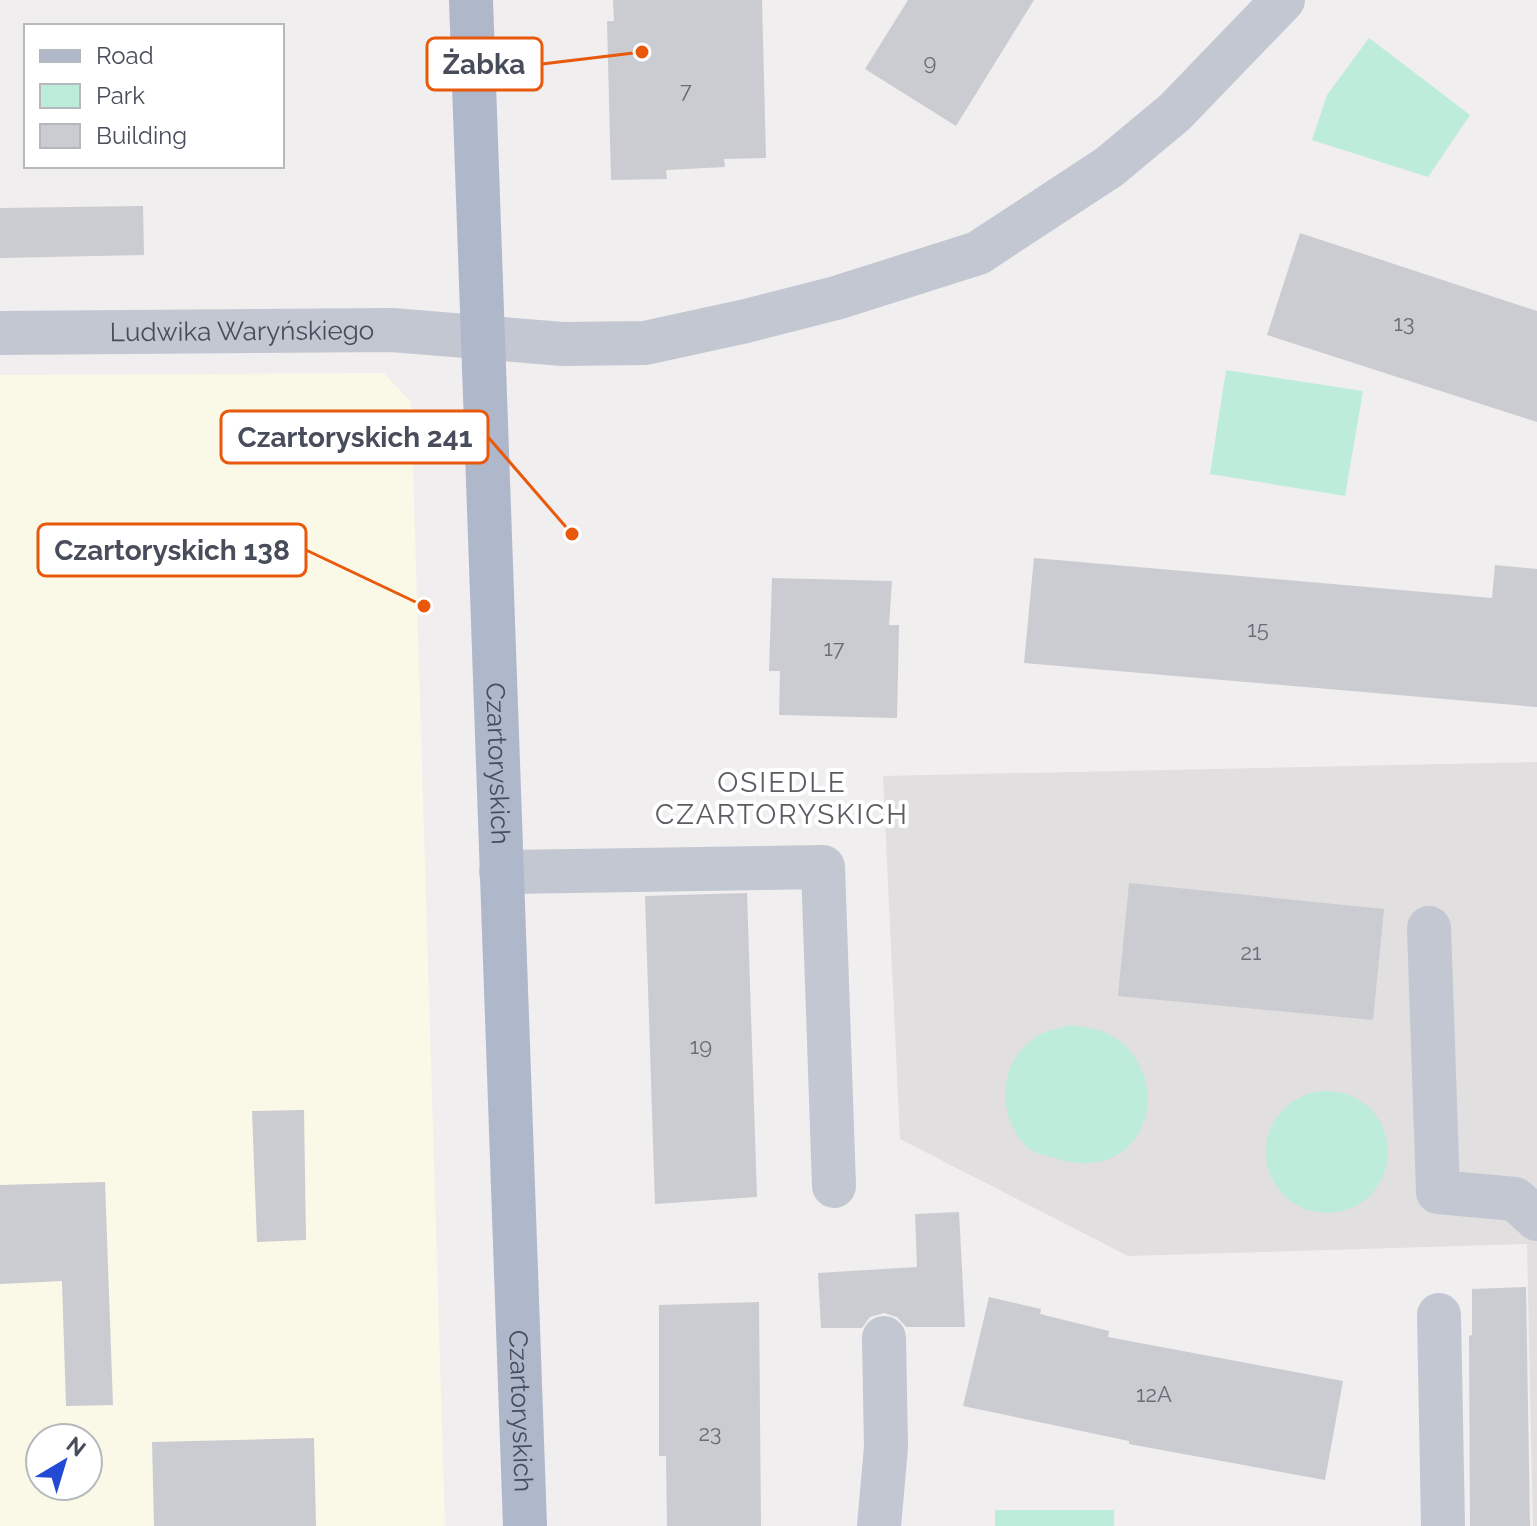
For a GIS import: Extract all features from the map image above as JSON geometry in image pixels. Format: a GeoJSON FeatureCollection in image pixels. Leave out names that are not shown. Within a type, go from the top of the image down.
{"type":"FeatureCollection","features":[{"type":"Feature","properties":{"kind":"main road","name":"Czartoryskich"},"geometry":{"type":"LineString","coordinates":[[471,0],[525,1526]]}},
{"type":"Feature","properties":{"kind":"street","name":"Ludwika Waryńskiego"},"geometry":{"type":"LineString","coordinates":[[0,333],[392,330],[563,344],[645,343],[836,298],[978,253],[1109,167],[1175,112],[1283,0]]}},
{"type":"Feature","properties":{"kind":"street"},"geometry":{"type":"LineString","coordinates":[[501,872],[823,867],[834,1186]]}},
{"type":"Feature","properties":{"kind":"street"},"geometry":{"type":"LineString","coordinates":[[1429,928],[1438,1192],[1515,1199],[1537,1219]]}},
{"type":"Feature","properties":{"kind":"street"},"geometry":{"type":"LineString","coordinates":[[1439,1315],[1443,1526]]}},
{"type":"Feature","properties":{"kind":"street"},"geometry":{"type":"LineString","coordinates":[[879,1526],[886,1447],[884,1338]]}},
{"type":"Feature","properties":{"kind":"shaded area"},"geometry":{"type":"Polygon","coordinates":[[[384,373],[411,402],[445,1526],[0,1526],[0,375],[384,373]]]}},
{"type":"Feature","properties":{"kind":"shaded area"},"geometry":{"type":"Polygon","coordinates":[[[1537,762],[1537,1526],[1533,1526],[1527,1244],[1128,1256],[900,1139],[883,776],[1537,762]]]}},
{"type":"Feature","properties":{"kind":"green space"},"geometry":{"type":"Polygon","coordinates":[[[1369,38],[1470,115],[1428,177],[1312,140],[1327,95],[1369,38]]]}},
{"type":"Feature","properties":{"kind":"green space"},"geometry":{"type":"Polygon","coordinates":[[[1226,370],[1363,391],[1345,496],[1210,474],[1226,370]]]}},
{"type":"Feature","properties":{"kind":"green space"},"geometry":{"type":"Polygon","coordinates":[[[1071,1025],[1102,1031],[1119,1041],[1139,1064],[1148,1092],[1144,1122],[1137,1136],[1120,1153],[1098,1162],[1075,1163],[1030,1150],[1017,1135],[1006,1103],[1009,1071],[1016,1057],[1041,1034],[1071,1025]]]}},
{"type":"Feature","properties":{"kind":"green space"},"geometry":{"type":"Polygon","coordinates":[[[1327,1091],[1350,1096],[1370,1109],[1383,1129],[1388,1152],[1383,1175],[1370,1195],[1350,1208],[1327,1213],[1304,1208],[1284,1195],[1271,1175],[1266,1152],[1271,1129],[1284,1109],[1304,1096],[1327,1091]]]}},
{"type":"Feature","properties":{"kind":"green space"},"geometry":{"type":"Polygon","coordinates":[[[995,1510],[1114,1510],[1114,1526],[995,1526],[995,1510]]]}},
{"type":"Feature","properties":{"kind":"building"},"geometry":{"type":"Polygon","coordinates":[[[613,0],[762,0],[766,158],[724,159],[725,167],[666,170],[667,179],[611,180],[607,21],[614,21],[613,0]]]}},
{"type":"Feature","properties":{"kind":"building"},"geometry":{"type":"Polygon","coordinates":[[[908,0],[1034,0],[956,126],[865,69],[908,0]]]}},
{"type":"Feature","properties":{"kind":"building"},"geometry":{"type":"Polygon","coordinates":[[[143,206],[144,255],[0,258],[0,208],[143,206]]]}},
{"type":"Feature","properties":{"kind":"building"},"geometry":{"type":"Polygon","coordinates":[[[1300,233],[1537,311],[1537,422],[1267,335],[1300,233]]]}},
{"type":"Feature","properties":{"kind":"building"},"geometry":{"type":"Polygon","coordinates":[[[1034,558],[1492,598],[1495,565],[1537,569],[1537,707],[1024,663],[1034,558]]]}},
{"type":"Feature","properties":{"kind":"building"},"geometry":{"type":"Polygon","coordinates":[[[772,578],[892,581],[889,625],[899,625],[897,718],[779,715],[780,671],[769,671],[772,578]]]}},
{"type":"Feature","properties":{"kind":"building"},"geometry":{"type":"Polygon","coordinates":[[[1129,883],[1384,909],[1373,1020],[1118,996],[1129,883]]]}},
{"type":"Feature","properties":{"kind":"building"},"geometry":{"type":"Polygon","coordinates":[[[747,893],[757,1197],[655,1204],[645,896],[747,893]]]}},
{"type":"Feature","properties":{"kind":"building"},"geometry":{"type":"Polygon","coordinates":[[[304,1110],[306,1240],[257,1242],[252,1111],[304,1110]]]}},
{"type":"Feature","properties":{"kind":"building"},"geometry":{"type":"Polygon","coordinates":[[[105,1182],[113,1405],[66,1406],[62,1281],[0,1284],[0,1185],[105,1182]]]}},
{"type":"Feature","properties":{"kind":"building"},"geometry":{"type":"Polygon","coordinates":[[[959,1212],[965,1327],[906,1327],[897,1317],[884,1313],[870,1317],[862,1328],[821,1328],[818,1273],[917,1267],[915,1214],[959,1212]]]}},
{"type":"Feature","properties":{"kind":"building"},"geometry":{"type":"Polygon","coordinates":[[[1526,1287],[1530,1526],[1470,1526],[1469,1336],[1472,1335],[1472,1289],[1526,1287]]]}},
{"type":"Feature","properties":{"kind":"building"},"geometry":{"type":"Polygon","coordinates":[[[989,1297],[1041,1309],[1040,1314],[1109,1331],[1108,1337],[1343,1381],[1325,1480],[1129,1444],[1129,1441],[963,1406],[989,1297]]]}},
{"type":"Feature","properties":{"kind":"building"},"geometry":{"type":"Polygon","coordinates":[[[759,1302],[761,1526],[667,1526],[666,1456],[659,1456],[659,1305],[759,1302]]]}},
{"type":"Feature","properties":{"kind":"building"},"geometry":{"type":"Polygon","coordinates":[[[314,1438],[316,1526],[154,1526],[152,1442],[314,1438]]]}},
{"type":"Feature","properties":{"kind":"place","name":"Żabka"},"geometry":{"type":"Point","coordinates":[642,52]}},
{"type":"Feature","properties":{"kind":"place","name":"Czartoryskich 241"},"geometry":{"type":"Point","coordinates":[572,534]}},
{"type":"Feature","properties":{"kind":"place","name":"Czartoryskich 138"},"geometry":{"type":"Point","coordinates":[424,606]}},
{"type":"Feature","properties":{"kind":"district","name":"OSIEDLE CZARTORYSKICH"},"geometry":{"type":"Point","coordinates":[782,798]}}]}
